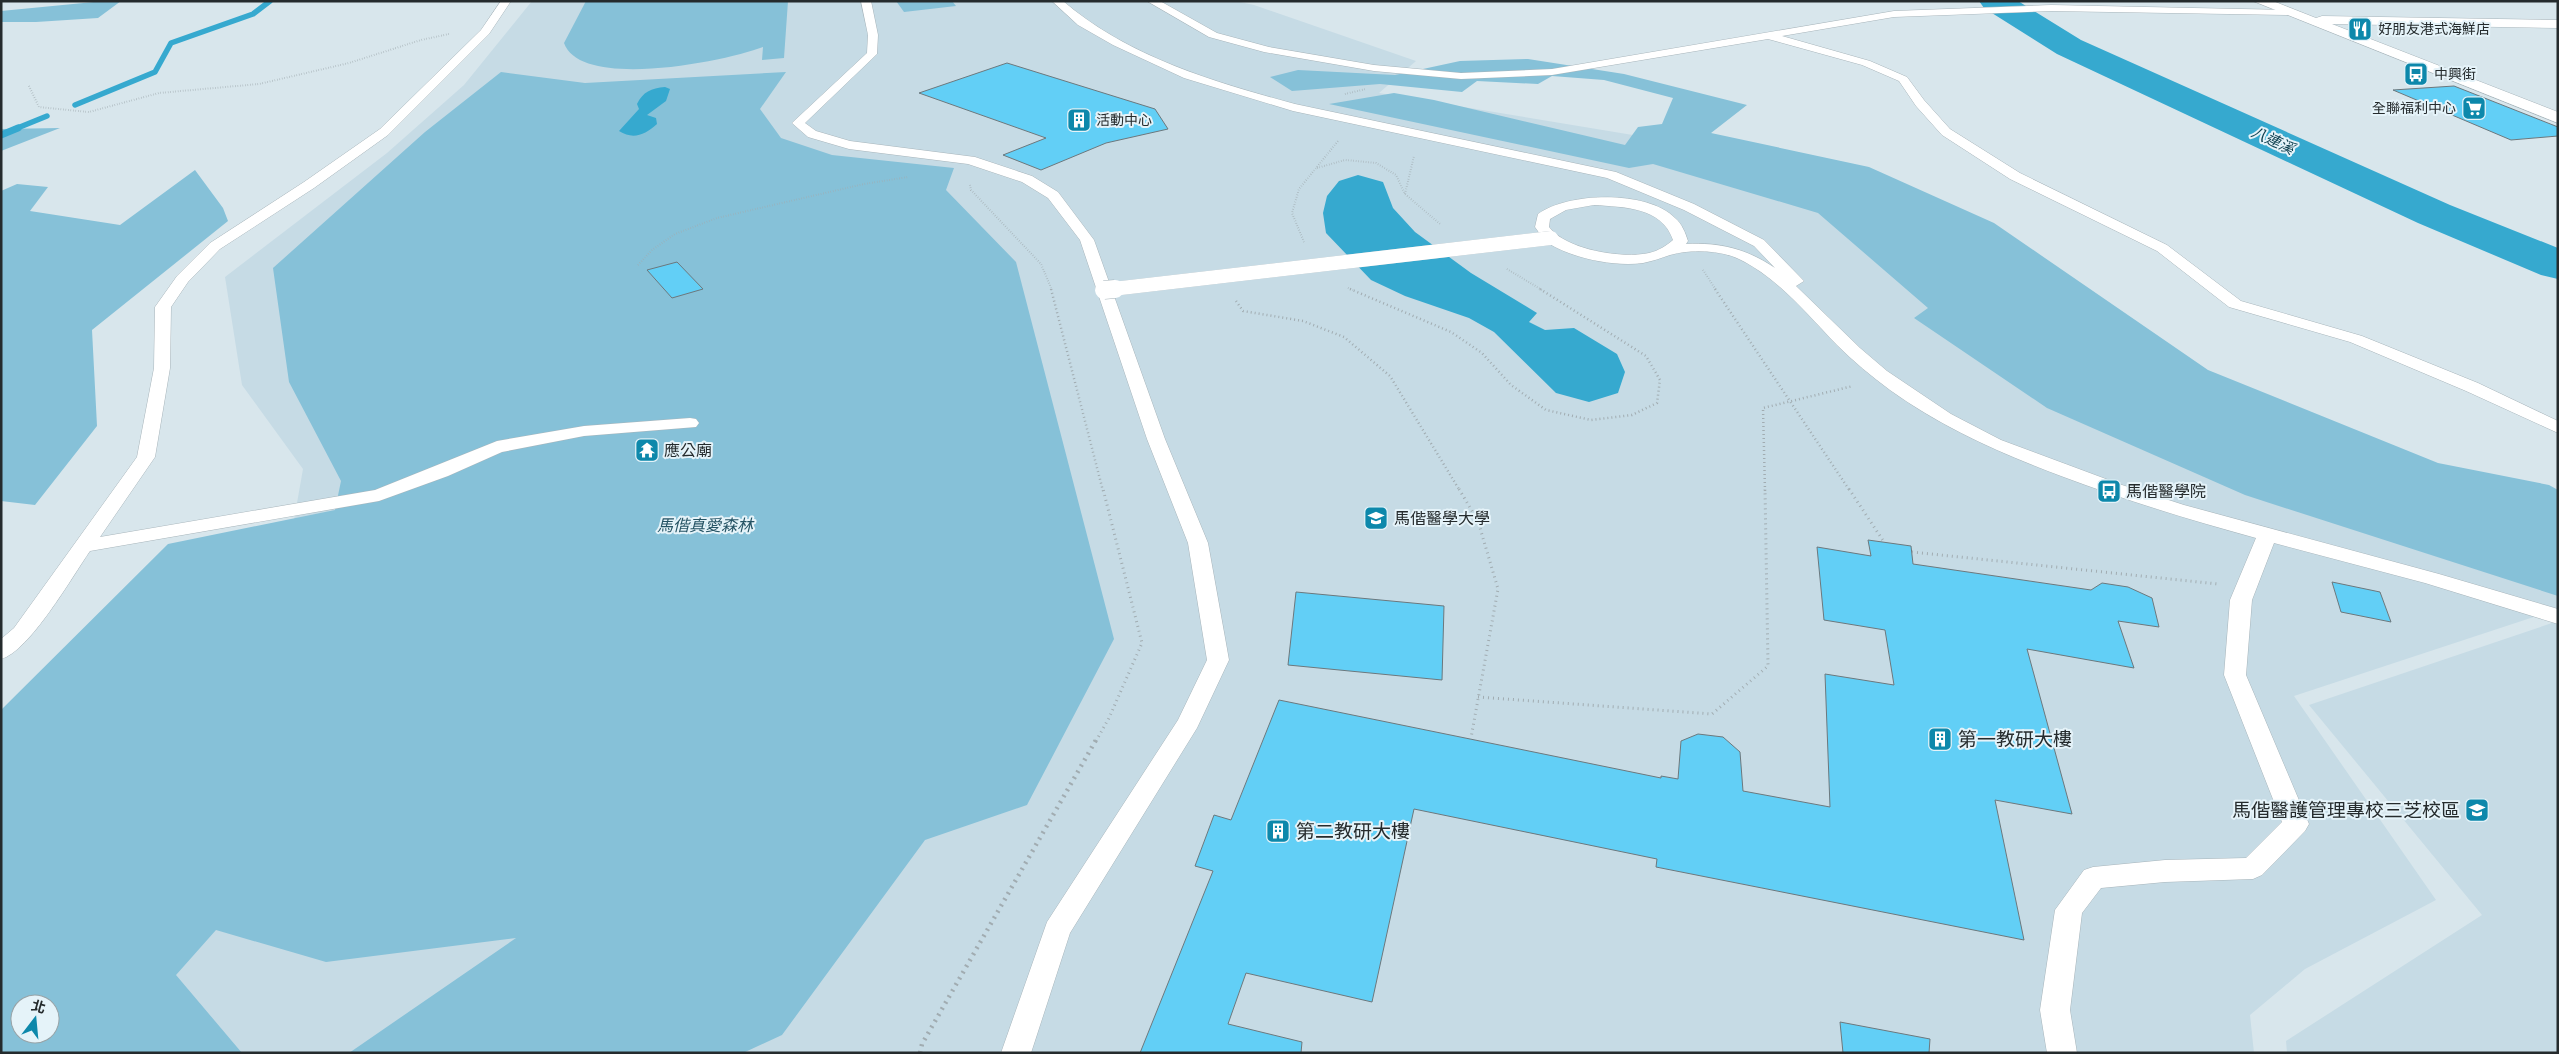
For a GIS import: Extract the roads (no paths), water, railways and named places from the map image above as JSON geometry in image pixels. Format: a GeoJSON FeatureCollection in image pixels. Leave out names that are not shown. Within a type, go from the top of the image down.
{"type":"FeatureCollection","features":[{"type":"Feature","properties":{"kind":"street"},"geometry":{"type":"LineString","coordinates":[[2260,1],[2558,118]]}},
{"type":"Feature","properties":{"kind":"street"},"geometry":{"type":"LineString","coordinates":[[2302,19],[2558,24]]}},
{"type":"Feature","properties":{"kind":"lane"},"geometry":{"type":"LineString","coordinates":[[1,652],[22,633],[146,457],[162,368],[163,307],[182,279],[215,246],[309,185],[384,132],[484,32],[506,1]]}},
{"type":"Feature","properties":{"kind":"lane"},"geometry":{"type":"LineString","coordinates":[[866,1],[873,35],[872,54],[798,123],[812,134],[849,145],[970,160],[1027,179],[1053,195],[1087,240],[1156,439],[1198,543],[1218,660],[1189,722],[1057,930],[1016,1053]]}},
{"type":"Feature","properties":{"kind":"lane"},"geometry":{"type":"LineString","coordinates":[[1057,1],[1082,22],[1117,43],[1188,76],[1293,107],[1611,175],[1689,208],[1759,244],[1797,281],[1808,305]]}},
{"type":"Feature","properties":{"kind":"lane"},"geometry":{"type":"LineString","coordinates":[[1152,1],[1213,35],[1268,50],[1374,68],[1461,76],[1552,72],[1763,34],[1894,14],[2051,8],[2287,12]]}},
{"type":"Feature","properties":{"kind":"lane"},"geometry":{"type":"LineString","coordinates":[[1896,1],[1923,13]]}},
{"type":"Feature","properties":{"kind":"lane"},"geometry":{"type":"LineString","coordinates":[[2035,1],[2051,8]]}},
{"type":"Feature","properties":{"kind":"lane"},"geometry":{"type":"LineString","coordinates":[[2166,1],[2185,10]]}},
{"type":"Feature","properties":{"kind":"lane"},"geometry":{"type":"LineString","coordinates":[[1763,34],[1866,63],[1903,79],[1920,103],[1946,132],[2015,176],[2162,248],[2209,282],[2235,304],[2356,339],[2472,387],[2558,428]]}},
{"type":"Feature","properties":{"kind":"lane"},"geometry":{"type":"LineString","coordinates":[[1528,158],[1587,177],[1600,185],[1594,201]]}},
{"type":"Feature","properties":{"kind":"lane"},"geometry":{"type":"LineString","coordinates":[[1670,250],[1681,241],[1680,231],[1667,216],[1644,207],[1594,201],[1572,203],[1554,208],[1543,217],[1542,227],[1551,238],[1568,247],[1622,258],[1649,258],[1670,250],[1688,248],[1727,250],[1744,255],[1763,267],[1808,305],[1855,354],[1914,397],[1977,435],[2114,491],[2267,536],[2512,601],[2558,617]]}},
{"type":"Feature","properties":{"kind":"lane"},"geometry":{"type":"LineString","coordinates":[[1667,216],[1689,208]]}},
{"type":"Feature","properties":{"kind":"lane"},"geometry":{"type":"LineString","coordinates":[[1104,290],[1551,238]]}},
{"type":"Feature","properties":{"kind":"lane"},"geometry":{"type":"LineString","coordinates":[[84,546],[378,495],[441,472],[497,447],[584,430],[690,423]]}},
{"type":"Feature","properties":{"kind":"lane"},"geometry":{"type":"LineString","coordinates":[[2062,1053],[2055,1010],[2069,910],[2094,878],[2165,871],[2253,868],[2296,824],[2235,676],[2241,600],[2267,536]]}},
{"type":"Feature","properties":{"kind":"waterway"},"geometry":{"type":"LineString","coordinates":[[75,105],[155,72],[171,43],[253,14],[270,1]]}},
{"type":"Feature","properties":{"kind":"waterway","name":"八連溪"},"geometry":{"type":"LineString","coordinates":[[1995,1],[2069,47],[2434,214],[2558,265]]}},
{"type":"Feature","properties":{"kind":"waterway"},"geometry":{"type":"LineString","coordinates":[[15,129],[47,116]]}},
{"type":"Feature","properties":{"kind":"waterway"},"geometry":{"type":"LineString","coordinates":[[1,135],[18,128]]}},
{"type":"Feature","properties":{"kind":"place","name":"好朋友港式海鮮店"},"geometry":{"type":"Point","coordinates":[2360,29]}},
{"type":"Feature","properties":{"kind":"place","name":"中興街"},"geometry":{"type":"Point","coordinates":[2416,74]}},
{"type":"Feature","properties":{"kind":"place","name":"全聯福利中心"},"geometry":{"type":"Point","coordinates":[2474,108]}},
{"type":"Feature","properties":{"kind":"place","name":"活動中心"},"geometry":{"type":"Point","coordinates":[1079,120]}},
{"type":"Feature","properties":{"kind":"place","name":"應公廟"},"geometry":{"type":"Point","coordinates":[647,450]}},
{"type":"Feature","properties":{"kind":"place","name":"馬偕醫學院"},"geometry":{"type":"Point","coordinates":[2109,491]}},
{"type":"Feature","properties":{"kind":"place","name":"馬偕醫學大學"},"geometry":{"type":"Point","coordinates":[1376,518]}},
{"type":"Feature","properties":{"kind":"place","name":"第一教研大樓"},"geometry":{"type":"Point","coordinates":[1940,739]}},
{"type":"Feature","properties":{"kind":"place","name":"馬偕醫護管理專校三芝校區"},"geometry":{"type":"Point","coordinates":[2477,810]}},
{"type":"Feature","properties":{"kind":"place","name":"第二教研大樓"},"geometry":{"type":"Point","coordinates":[1278,831]}},
{"type":"Feature","properties":{"kind":"park label","name":"馬偕真愛森林"},"geometry":{"type":"Point","coordinates":[705,525]}}]}
